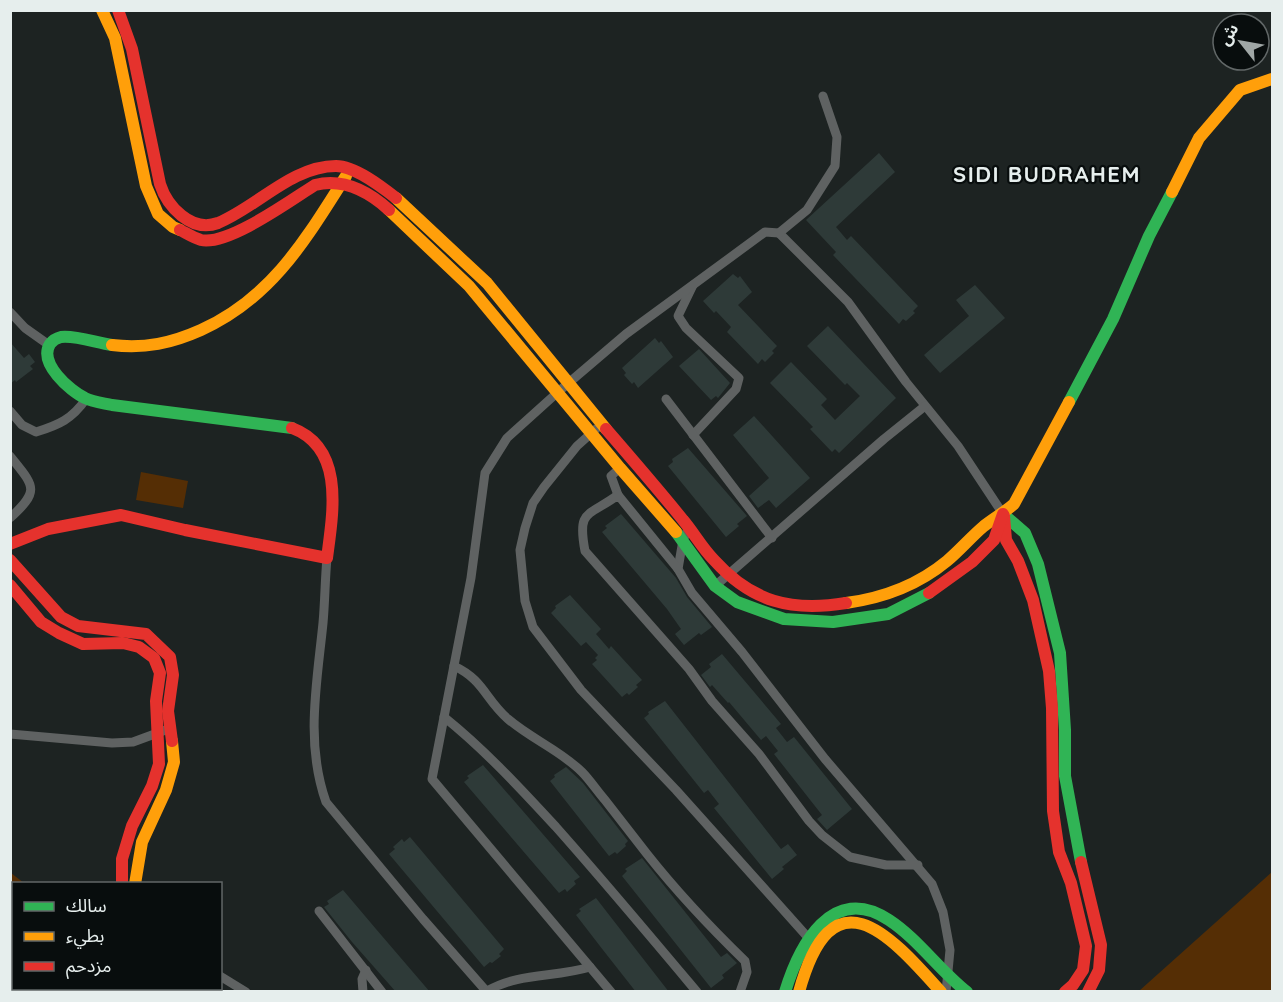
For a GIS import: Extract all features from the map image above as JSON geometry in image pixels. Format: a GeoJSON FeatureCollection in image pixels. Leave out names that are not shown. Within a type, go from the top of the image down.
{"type":"FeatureCollection","features":[{"type":"Feature","properties":{"kind":"street"},"geometry":{"type":"LineString","coordinates":[[102,10],[115,38],[147,186],[158,214],[172,227],[202,240],[220,239],[241,230],[315,185],[325,182],[342,183],[383,205],[469,286],[683,540],[715,585],[737,602],[784,619],[833,622],[888,614],[928,594],[972,562],[994,540],[1004,514]]}},
{"type":"Feature","properties":{"kind":"street"},"geometry":{"type":"LineString","coordinates":[[118,10],[132,49],[160,184],[165,200],[181,216],[198,224],[216,224],[301,175],[320,168],[339,166],[363,175],[408,207],[488,283],[713,560],[739,584],[767,600],[799,606],[823,607],[868,600],[906,587],[947,561],[986,524],[1004,514],[1014,504],[1113,319],[1149,236],[1199,138],[1240,90],[1272,79]]}},
{"type":"Feature","properties":{"kind":"street"},"geometry":{"type":"LineString","coordinates":[[779,233],[807,210],[835,166],[837,137],[823,96]]}},
{"type":"Feature","properties":{"kind":"street"},"geometry":{"type":"LineString","coordinates":[[350,170],[302,245],[274,281],[247,305],[184,338],[161,344],[140,347],[116,346],[63,337],[55,339],[46,352],[47,360],[69,388],[86,399],[112,405],[280,425],[301,430],[311,437],[322,450],[331,479],[332,520],[313,719],[318,778],[326,802],[423,919],[487,991],[503,982],[530,976],[559,974],[590,966]]}},
{"type":"Feature","properties":{"kind":"street"},"geometry":{"type":"LineString","coordinates":[[611,992],[432,779],[471,578],[485,473],[507,438],[558,392],[626,334],[765,232],[779,233],[848,302],[925,406],[958,446],[1004,514],[1025,533],[1038,564],[1060,653],[1065,730],[1065,776],[1076,843],[1101,945],[1099,970],[1088,992]]}},
{"type":"Feature","properties":{"kind":"street"},"geometry":{"type":"LineString","coordinates":[[693,283],[678,316],[686,328],[739,378],[736,390],[693,435]]}},
{"type":"Feature","properties":{"kind":"street"},"geometry":{"type":"LineString","coordinates":[[10,312],[25,328],[50,345]]}},
{"type":"Feature","properties":{"kind":"street"},"geometry":{"type":"LineString","coordinates":[[10,411],[22,425],[36,432],[54,427],[75,414],[86,399]]}},
{"type":"Feature","properties":{"kind":"street"},"geometry":{"type":"LineString","coordinates":[[666,399],[772,538]]}},
{"type":"Feature","properties":{"kind":"street"},"geometry":{"type":"LineString","coordinates":[[715,585],[925,406]]}},
{"type":"Feature","properties":{"kind":"street"},"geometry":{"type":"LineString","coordinates":[[602,424],[577,446],[533,503],[520,550],[525,602],[533,627],[581,690],[676,790],[811,942]]}},
{"type":"Feature","properties":{"kind":"street"},"geometry":{"type":"LineString","coordinates":[[10,456],[29,479],[32,492],[26,504],[10,518]]}},
{"type":"Feature","properties":{"kind":"street"},"geometry":{"type":"LineString","coordinates":[[620,468],[610,476],[618,495],[678,569],[692,593],[742,652],[825,759],[932,884],[943,912],[950,950],[944,992]]}},
{"type":"Feature","properties":{"kind":"street"},"geometry":{"type":"LineString","coordinates":[[618,495],[586,516],[580,528],[585,551],[689,669],[712,701],[759,754],[822,835],[850,857],[886,865],[918,865]]}},
{"type":"Feature","properties":{"kind":"street"},"geometry":{"type":"LineString","coordinates":[[1004,514],[1006,540],[1018,561],[1033,600],[1049,671],[1052,708],[1053,811],[1059,852],[1071,883],[1086,946],[1083,970],[1065,992]]}},
{"type":"Feature","properties":{"kind":"street"},"geometry":{"type":"LineString","coordinates":[[10,544],[48,529],[120,515],[327,558]]}},
{"type":"Feature","properties":{"kind":"street"},"geometry":{"type":"LineString","coordinates":[[678,569],[683,540],[688,527]]}},
{"type":"Feature","properties":{"kind":"street"},"geometry":{"type":"LineString","coordinates":[[10,560],[61,617],[78,626],[146,634],[170,657],[173,675],[168,711],[174,762],[171,778],[142,842],[135,882]]}},
{"type":"Feature","properties":{"kind":"street"},"geometry":{"type":"LineString","coordinates":[[10,585],[41,622],[59,633],[83,644],[123,643],[140,647],[154,658],[160,673],[156,701],[159,764],[152,786],[132,826],[122,859],[122,882]]}},
{"type":"Feature","properties":{"kind":"street"},"geometry":{"type":"LineString","coordinates":[[454,666],[479,682],[490,700],[507,718],[532,738],[563,756],[583,772],[651,859],[710,927],[745,961],[747,972],[740,992]]}},
{"type":"Feature","properties":{"kind":"street"},"geometry":{"type":"LineString","coordinates":[[444,717],[471,739],[515,782],[697,992]]}},
{"type":"Feature","properties":{"kind":"street"},"geometry":{"type":"LineString","coordinates":[[10,734],[112,743],[133,742],[171,728]]}},
{"type":"Feature","properties":{"kind":"street"},"geometry":{"type":"LineString","coordinates":[[799,992],[811,942],[820,924],[840,911],[854,908],[867,908],[883,915],[898,926],[947,977],[967,992]]}},
{"type":"Feature","properties":{"kind":"street"},"geometry":{"type":"LineString","coordinates":[[319,911],[382,992]]}},
{"type":"Feature","properties":{"kind":"street"},"geometry":{"type":"LineString","coordinates":[[785,992],[794,961],[811,942],[835,927],[850,922],[862,922],[880,932],[944,992]]}},
{"type":"Feature","properties":{"kind":"street"},"geometry":{"type":"LineString","coordinates":[[363,992],[362,980],[366,970]]}},
{"type":"Feature","properties":{"kind":"street"},"geometry":{"type":"LineString","coordinates":[[222,977],[246,992]]}},
{"type":"Feature","properties":{"kind":"shaded area"},"geometry":{"type":"Polygon","coordinates":[[[141,472],[188,481],[183,508],[136,500],[141,472]]]}},
{"type":"Feature","properties":{"kind":"shaded area"},"geometry":{"type":"Polygon","coordinates":[[[1272,872],[1272,991],[1139,991],[1272,872]]]}},
{"type":"Feature","properties":{"kind":"shaded area"},"geometry":{"type":"Polygon","coordinates":[[[11,873],[23,882],[12,882],[12,990],[128,991],[11,991],[11,873]]]}},
{"type":"Feature","properties":{"kind":"building"},"geometry":{"type":"Polygon","coordinates":[[[879,153],[895,172],[836,227],[847,240],[851,236],[918,306],[913,311],[915,313],[906,321],[903,319],[899,324],[833,255],[836,252],[806,220],[879,153]]]}},
{"type":"Feature","properties":{"kind":"building"},"geometry":{"type":"Polygon","coordinates":[[[733,274],[738,278],[740,276],[752,292],[738,305],[777,346],[765,362],[762,359],[758,364],[727,332],[731,327],[703,301],[733,274]]]}},
{"type":"Feature","properties":{"kind":"building"},"geometry":{"type":"Polygon","coordinates":[[[975,285],[1005,318],[940,373],[924,355],[969,316],[956,300],[975,285]]]}},
{"type":"Feature","properties":{"kind":"building"},"geometry":{"type":"Polygon","coordinates":[[[828,326],[896,398],[839,453],[835,449],[832,452],[810,429],[813,427],[770,383],[791,362],[827,399],[821,405],[835,420],[860,396],[847,383],[845,385],[807,346],[828,326]]]}},
{"type":"Feature","properties":{"kind":"building"},"geometry":{"type":"Polygon","coordinates":[[[655,338],[659,343],[661,341],[673,357],[638,388],[624,375],[626,373],[622,368],[655,338]]]}},
{"type":"Feature","properties":{"kind":"building"},"geometry":{"type":"Polygon","coordinates":[[[10,342],[24,358],[29,354],[35,362],[30,366],[33,369],[10,384],[10,342]]]}},
{"type":"Feature","properties":{"kind":"building"},"geometry":{"type":"Polygon","coordinates":[[[699,349],[730,383],[718,398],[716,396],[711,400],[679,366],[699,349]]]}},
{"type":"Feature","properties":{"kind":"building"},"geometry":{"type":"Polygon","coordinates":[[[754,416],[810,478],[776,508],[769,500],[758,508],[749,496],[769,478],[733,435],[754,416]]]}},
{"type":"Feature","properties":{"kind":"building"},"geometry":{"type":"Polygon","coordinates":[[[688,448],[747,516],[726,537],[668,466],[673,462],[672,459],[688,448]]]}},
{"type":"Feature","properties":{"kind":"building"},"geometry":{"type":"Polygon","coordinates":[[[621,514],[676,578],[687,597],[712,627],[701,635],[699,633],[684,645],[675,634],[681,629],[667,609],[602,532],[607,528],[605,526],[621,514]]]}},
{"type":"Feature","properties":{"kind":"building"},"geometry":{"type":"Polygon","coordinates":[[[570,595],[601,629],[596,634],[609,649],[611,646],[642,680],[629,695],[627,693],[622,697],[592,664],[597,660],[595,658],[598,655],[586,642],[581,646],[551,613],[556,608],[555,606],[570,595]]]}},
{"type":"Feature","properties":{"kind":"building"},"geometry":{"type":"Polygon","coordinates":[[[722,654],[781,724],[776,728],[787,742],[794,737],[852,809],[827,830],[817,819],[822,815],[774,754],[778,751],[766,736],[761,740],[729,702],[712,685],[710,687],[701,675],[711,667],[709,664],[722,654]]]}},
{"type":"Feature","properties":{"kind":"building"},"geometry":{"type":"Polygon","coordinates":[[[665,701],[781,849],[788,844],[797,855],[772,879],[714,808],[719,804],[708,790],[704,793],[644,718],[649,714],[648,712],[665,701]]]}},
{"type":"Feature","properties":{"kind":"building"},"geometry":{"type":"Polygon","coordinates":[[[483,765],[580,877],[574,881],[576,884],[567,892],[565,889],[559,893],[464,782],[469,778],[467,776],[483,765]]]}},
{"type":"Feature","properties":{"kind":"building"},"geometry":{"type":"Polygon","coordinates":[[[566,767],[583,783],[628,841],[617,854],[615,852],[609,856],[550,781],[555,777],[554,775],[566,767]]]}},
{"type":"Feature","properties":{"kind":"building"},"geometry":{"type":"Polygon","coordinates":[[[410,837],[504,949],[499,954],[501,956],[492,963],[484,967],[389,854],[402,839],[404,842],[410,837]]]}},
{"type":"Feature","properties":{"kind":"building"},"geometry":{"type":"Polygon","coordinates":[[[642,858],[721,957],[727,953],[737,963],[722,975],[724,978],[711,988],[622,876],[627,871],[625,869],[642,858]]]}},
{"type":"Feature","properties":{"kind":"building"},"geometry":{"type":"Polygon","coordinates":[[[343,890],[430,992],[396,992],[352,942],[324,907],[329,904],[327,901],[343,890]]]}},
{"type":"Feature","properties":{"kind":"building"},"geometry":{"type":"Polygon","coordinates":[[[596,898],[669,992],[636,992],[603,950],[576,915],[581,911],[579,909],[596,898]]]}},
{"type":"Feature","properties":{"kind":"traffic: fast"},"geometry":{"type":"LineString","coordinates":[[1069,402],[1113,319],[1149,236],[1172,192]]}},
{"type":"Feature","properties":{"kind":"traffic: fast"},"geometry":{"type":"LineString","coordinates":[[112,345],[79,338],[61,337],[50,344],[47,351],[48,359],[57,376],[64,383],[79,394],[95,401],[292,428]]}},
{"type":"Feature","properties":{"kind":"traffic: fast"},"geometry":{"type":"LineString","coordinates":[[1003,514],[1025,533],[1038,564],[1060,653],[1065,730],[1065,776],[1081,862]]}},
{"type":"Feature","properties":{"kind":"traffic: fast"},"geometry":{"type":"LineString","coordinates":[[676,532],[715,586],[737,602],[784,619],[833,622],[888,614],[929,593]]}},
{"type":"Feature","properties":{"kind":"traffic: fast"},"geometry":{"type":"LineString","coordinates":[[785,992],[799,956],[809,939],[821,924],[835,914],[851,909],[869,910],[889,920],[909,936],[967,992]]}},
{"type":"Feature","properties":{"kind":"traffic: slow"},"geometry":{"type":"LineString","coordinates":[[102,10],[115,38],[146,186],[158,214],[180,230]]}},
{"type":"Feature","properties":{"kind":"traffic: slow"},"geometry":{"type":"LineString","coordinates":[[1172,192],[1199,138],[1240,90],[1272,79]]}},
{"type":"Feature","properties":{"kind":"traffic: slow"},"geometry":{"type":"LineString","coordinates":[[112,345],[158,344],[201,330],[226,317],[268,284],[285,265],[346,176]]}},
{"type":"Feature","properties":{"kind":"traffic: slow"},"geometry":{"type":"LineString","coordinates":[[396,198],[487,283],[606,429]]}},
{"type":"Feature","properties":{"kind":"traffic: slow"},"geometry":{"type":"LineString","coordinates":[[389,210],[469,286],[676,532]]}},
{"type":"Feature","properties":{"kind":"traffic: slow"},"geometry":{"type":"LineString","coordinates":[[846,603],[887,594],[924,577],[947,561],[984,526],[1014,504],[1069,402]]}},
{"type":"Feature","properties":{"kind":"traffic: slow"},"geometry":{"type":"LineString","coordinates":[[135,882],[142,842],[166,790],[174,762],[172,741]]}},
{"type":"Feature","properties":{"kind":"traffic: slow"},"geometry":{"type":"LineString","coordinates":[[799,992],[812,955],[828,933],[844,923],[862,924],[881,934],[901,949],[941,992]]}},
{"type":"Feature","properties":{"kind":"traffic: jam"},"geometry":{"type":"LineString","coordinates":[[118,10],[132,49],[160,184],[168,201],[182,216],[199,224],[218,223],[304,173],[336,166],[360,173],[396,198]]}},
{"type":"Feature","properties":{"kind":"traffic: jam"},"geometry":{"type":"LineString","coordinates":[[180,230],[201,240],[213,240],[227,236],[276,211],[315,185],[325,183],[355,188],[373,197],[389,210]]}},
{"type":"Feature","properties":{"kind":"traffic: jam"},"geometry":{"type":"LineString","coordinates":[[10,544],[48,529],[121,515],[327,558],[333,502],[328,466],[321,450],[309,437],[292,428]]}},
{"type":"Feature","properties":{"kind":"traffic: jam"},"geometry":{"type":"LineString","coordinates":[[606,429],[674,508],[710,555],[743,586],[774,601],[790,604],[808,606],[846,603]]}},
{"type":"Feature","properties":{"kind":"traffic: jam"},"geometry":{"type":"LineString","coordinates":[[929,593],[972,562],[994,540],[1003,514]]}},
{"type":"Feature","properties":{"kind":"traffic: jam"},"geometry":{"type":"LineString","coordinates":[[1004,516],[1006,540],[1018,561],[1033,600],[1049,671],[1052,708],[1053,811],[1059,852],[1071,883],[1086,946],[1083,970],[1065,992]]}},
{"type":"Feature","properties":{"kind":"traffic: jam"},"geometry":{"type":"LineString","coordinates":[[10,560],[61,617],[78,626],[146,634],[170,657],[173,675],[168,711],[172,741]]}},
{"type":"Feature","properties":{"kind":"traffic: jam"},"geometry":{"type":"LineString","coordinates":[[10,585],[41,622],[59,633],[83,644],[123,643],[139,647],[154,658],[160,673],[156,701],[159,764],[152,786],[132,826],[122,859],[122,882]]}},
{"type":"Feature","properties":{"kind":"traffic: jam"},"geometry":{"type":"LineString","coordinates":[[1081,862],[1101,945],[1099,970],[1088,992]]}},
{"type":"Feature","properties":{"kind":"district","name":"SIDI BUDRAHEM"},"geometry":{"type":"Point","coordinates":[1047,174]}}]}
